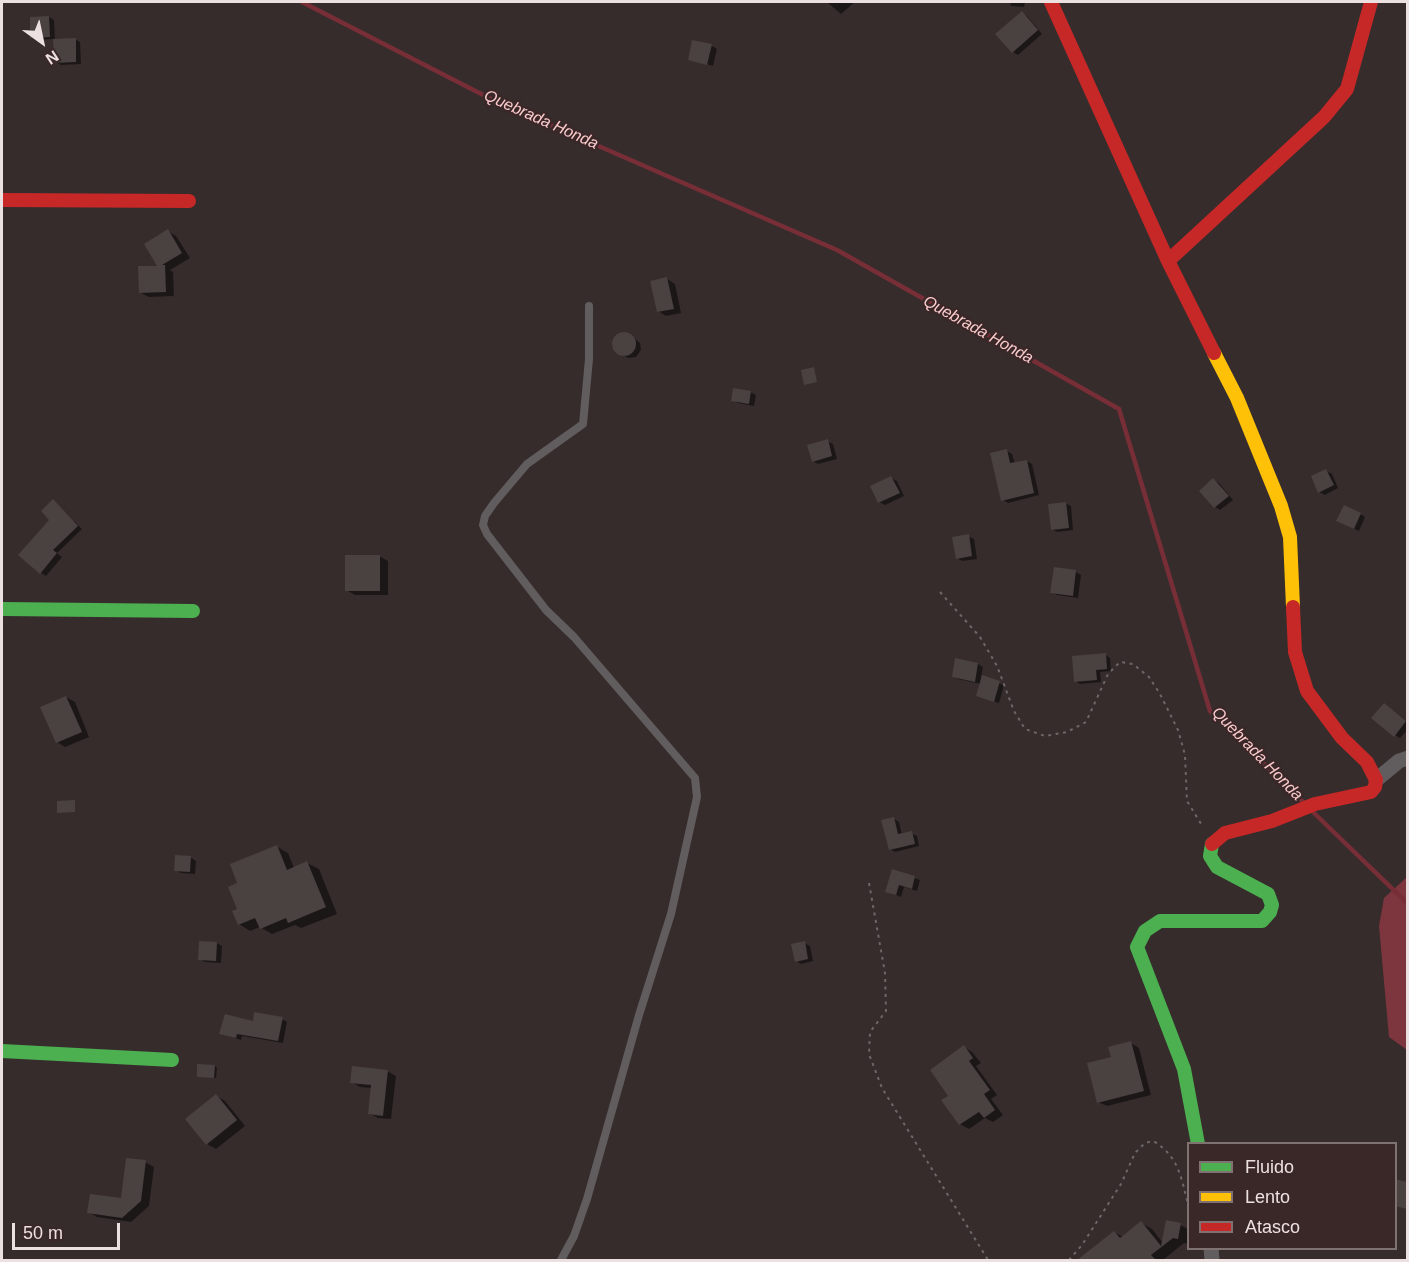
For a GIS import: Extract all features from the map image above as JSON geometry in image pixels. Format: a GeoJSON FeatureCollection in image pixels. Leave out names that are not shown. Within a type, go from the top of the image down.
{"type":"FeatureCollection","features":[{"type":"Feature","properties":{"kind":"street"},"geometry":{"type":"LineString","coordinates":[[1051,2],[1168,261],[1237,398],[1281,506],[1290,537],[1295,652],[1307,691],[1342,738],[1367,762],[1376,780],[1371,792],[1315,804],[1272,821],[1225,833],[1212,843],[1210,856],[1217,867],[1268,894],[1272,899],[1269,914],[1262,921],[1160,921],[1146,927],[1140,936],[1137,947],[1184,1069],[1197,1142]]}},
{"type":"Feature","properties":{"kind":"street"},"geometry":{"type":"LineString","coordinates":[[1168,261],[1324,117],[1347,89],[1371,2]]}},
{"type":"Feature","properties":{"kind":"street"},"geometry":{"type":"LineString","coordinates":[[2,200],[189,201]]}},
{"type":"Feature","properties":{"kind":"street"},"geometry":{"type":"LineString","coordinates":[[2,609],[193,611]]}},
{"type":"Feature","properties":{"kind":"street"},"geometry":{"type":"LineString","coordinates":[[1376,780],[1399,761],[1407,758]]}},
{"type":"Feature","properties":{"kind":"street"},"geometry":{"type":"LineString","coordinates":[[2,1051],[172,1060]]}},
{"type":"Feature","properties":{"kind":"lane"},"geometry":{"type":"LineString","coordinates":[[561,1260],[574,1236],[587,1199],[639,1015],[671,914],[697,797],[695,778],[574,638],[546,610],[487,534],[483,525],[485,516],[494,503],[527,464],[583,424],[589,359],[589,306]]}},
{"type":"Feature","properties":{"kind":"path"},"geometry":{"type":"LineString","coordinates":[[940,592],[980,637],[998,666],[1014,711],[1025,729],[1045,736],[1067,732],[1086,722],[1108,675],[1120,663],[1133,664],[1149,677],[1178,730],[1185,755],[1187,801],[1212,843]]}},
{"type":"Feature","properties":{"kind":"path"},"geometry":{"type":"LineString","coordinates":[[869,883],[885,973],[886,1011],[870,1032],[869,1054],[882,1088],[988,1260]]}},
{"type":"Feature","properties":{"kind":"path"},"geometry":{"type":"LineString","coordinates":[[1069,1260],[1105,1210],[1121,1184],[1135,1153],[1145,1143],[1153,1142],[1169,1153],[1178,1167],[1187,1200]]}},
{"type":"Feature","properties":{"kind":"shaded area"},"geometry":{"type":"Polygon","coordinates":[[[1407,877],[1407,1050],[1389,1037],[1379,926],[1384,898],[1407,877]]]}},
{"type":"Feature","properties":{"kind":"building"},"geometry":{"type":"Polygon","coordinates":[[[1022,11],[1038,30],[1012,53],[995,34],[1022,11]]]}},
{"type":"Feature","properties":{"kind":"building"},"geometry":{"type":"Polygon","coordinates":[[[49,16],[50,37],[30,38],[30,17],[49,16]]]}},
{"type":"Feature","properties":{"kind":"building"},"geometry":{"type":"Polygon","coordinates":[[[76,38],[76,62],[54,63],[53,39],[76,38]]]}},
{"type":"Feature","properties":{"kind":"building"},"geometry":{"type":"Polygon","coordinates":[[[692,40],[712,44],[707,65],[688,60],[692,40]]]}},
{"type":"Feature","properties":{"kind":"building"},"geometry":{"type":"Polygon","coordinates":[[[168,229],[182,253],[162,265],[165,265],[166,292],[139,293],[138,266],[157,266],[144,244],[168,229]]]}},
{"type":"Feature","properties":{"kind":"building"},"geometry":{"type":"Polygon","coordinates":[[[667,277],[674,309],[657,312],[650,281],[667,277]]]}},
{"type":"Feature","properties":{"kind":"building"},"geometry":{"type":"Polygon","coordinates":[[[624,332],[633,335],[636,344],[633,353],[624,356],[615,353],[612,344],[615,335],[624,332]]]}},
{"type":"Feature","properties":{"kind":"building"},"geometry":{"type":"Polygon","coordinates":[[[814,367],[817,382],[804,385],[801,370],[814,367]]]}},
{"type":"Feature","properties":{"kind":"building"},"geometry":{"type":"Polygon","coordinates":[[[733,388],[751,391],[749,404],[731,401],[733,388]]]}},
{"type":"Feature","properties":{"kind":"building"},"geometry":{"type":"Polygon","coordinates":[[[828,439],[832,456],[812,462],[807,445],[828,439]]]}},
{"type":"Feature","properties":{"kind":"building"},"geometry":{"type":"Polygon","coordinates":[[[1007,449],[1010,463],[1027,460],[1034,493],[1001,501],[990,453],[1007,449]]]}},
{"type":"Feature","properties":{"kind":"building"},"geometry":{"type":"Polygon","coordinates":[[[1326,469],[1334,485],[1318,493],[1311,476],[1326,469]]]}},
{"type":"Feature","properties":{"kind":"building"},"geometry":{"type":"Polygon","coordinates":[[[891,476],[900,493],[878,503],[870,486],[891,476]]]}},
{"type":"Feature","properties":{"kind":"building"},"geometry":{"type":"Polygon","coordinates":[[[1213,478],[1229,496],[1214,508],[1199,491],[1213,478]]]}},
{"type":"Feature","properties":{"kind":"building"},"geometry":{"type":"Polygon","coordinates":[[[53,499],[78,526],[53,550],[57,553],[40,574],[18,555],[49,520],[41,511],[53,499]]]}},
{"type":"Feature","properties":{"kind":"building"},"geometry":{"type":"Polygon","coordinates":[[[1066,502],[1069,528],[1051,530],[1048,504],[1066,502]]]}},
{"type":"Feature","properties":{"kind":"building"},"geometry":{"type":"Polygon","coordinates":[[[1344,505],[1361,513],[1354,529],[1336,521],[1344,505]]]}},
{"type":"Feature","properties":{"kind":"building"},"geometry":{"type":"Polygon","coordinates":[[[969,534],[972,556],[956,559],[952,537],[969,534]]]}},
{"type":"Feature","properties":{"kind":"building"},"geometry":{"type":"Polygon","coordinates":[[[345,555],[380,555],[380,591],[345,591],[345,555]]]}},
{"type":"Feature","properties":{"kind":"building"},"geometry":{"type":"Polygon","coordinates":[[[1054,567],[1076,570],[1073,596],[1050,593],[1054,567]]]}},
{"type":"Feature","properties":{"kind":"building"},"geometry":{"type":"Polygon","coordinates":[[[1106,653],[1107,669],[1096,670],[1097,680],[1074,682],[1072,656],[1106,653]]]}},
{"type":"Feature","properties":{"kind":"building"},"geometry":{"type":"Polygon","coordinates":[[[955,658],[978,663],[975,682],[952,677],[955,658]]]}},
{"type":"Feature","properties":{"kind":"building"},"geometry":{"type":"Polygon","coordinates":[[[982,675],[1000,681],[994,702],[976,696],[982,675]]]}},
{"type":"Feature","properties":{"kind":"building"},"geometry":{"type":"Polygon","coordinates":[[[66,696],[82,732],[56,743],[40,707],[66,696]]]}},
{"type":"Feature","properties":{"kind":"building"},"geometry":{"type":"Polygon","coordinates":[[[1384,703],[1406,721],[1394,737],[1371,718],[1384,703]]]}},
{"type":"Feature","properties":{"kind":"building"},"geometry":{"type":"Polygon","coordinates":[[[75,800],[75,812],[57,813],[57,801],[75,800]]]}},
{"type":"Feature","properties":{"kind":"building"},"geometry":{"type":"Polygon","coordinates":[[[894,817],[898,834],[912,831],[915,844],[889,850],[881,820],[894,817]]]}},
{"type":"Feature","properties":{"kind":"building"},"geometry":{"type":"Polygon","coordinates":[[[277,845],[287,870],[307,861],[326,907],[288,923],[286,918],[260,929],[255,918],[238,925],[232,911],[237,909],[228,887],[237,883],[230,864],[277,845]]]}},
{"type":"Feature","properties":{"kind":"building"},"geometry":{"type":"Polygon","coordinates":[[[175,855],[191,856],[190,872],[174,871],[175,855]]]}},
{"type":"Feature","properties":{"kind":"building"},"geometry":{"type":"Polygon","coordinates":[[[892,869],[915,876],[912,889],[899,885],[896,895],[885,892],[892,869]]]}},
{"type":"Feature","properties":{"kind":"building"},"geometry":{"type":"Polygon","coordinates":[[[199,941],[217,942],[216,961],[198,960],[199,941]]]}},
{"type":"Feature","properties":{"kind":"building"},"geometry":{"type":"Polygon","coordinates":[[[805,941],[808,959],[795,962],[791,944],[805,941]]]}},
{"type":"Feature","properties":{"kind":"building"},"geometry":{"type":"Polygon","coordinates":[[[254,1012],[283,1017],[278,1041],[237,1034],[236,1038],[219,1034],[225,1014],[253,1021],[254,1012]]]}},
{"type":"Feature","properties":{"kind":"building"},"geometry":{"type":"Polygon","coordinates":[[[1131,1041],[1144,1091],[1097,1103],[1087,1063],[1111,1057],[1108,1047],[1131,1041]]]}},
{"type":"Feature","properties":{"kind":"building"},"geometry":{"type":"Polygon","coordinates":[[[964,1045],[973,1058],[969,1061],[990,1090],[984,1094],[995,1110],[984,1118],[979,1112],[959,1125],[941,1100],[948,1096],[930,1070],[964,1045]]]}},
{"type":"Feature","properties":{"kind":"building"},"geometry":{"type":"Polygon","coordinates":[[[197,1064],[215,1065],[214,1078],[197,1077],[197,1064]]]}},
{"type":"Feature","properties":{"kind":"building"},"geometry":{"type":"Polygon","coordinates":[[[352,1066],[388,1070],[383,1116],[368,1114],[371,1085],[350,1083],[352,1066]]]}},
{"type":"Feature","properties":{"kind":"building"},"geometry":{"type":"Polygon","coordinates":[[[216,1094],[237,1120],[206,1145],[185,1119],[216,1094]]]}},
{"type":"Feature","properties":{"kind":"building"},"geometry":{"type":"Polygon","coordinates":[[[126,1158],[146,1160],[141,1201],[122,1218],[87,1213],[90,1194],[121,1198],[126,1158]]]}},
{"type":"Feature","properties":{"kind":"building"},"geometry":{"type":"Polygon","coordinates":[[[1397,1180],[1407,1182],[1407,1209],[1397,1206],[1397,1180]]]}},
{"type":"Feature","properties":{"kind":"building"},"geometry":{"type":"Polygon","coordinates":[[[1166,1220],[1181,1223],[1178,1239],[1173,1238],[1151,1255],[1156,1260],[1077,1260],[1114,1231],[1120,1238],[1141,1221],[1161,1246],[1166,1220]]]}},
{"type":"Feature","properties":{"kind":"waterway","name":"Quebrada Honda"},"geometry":{"type":"LineString","coordinates":[[302,2],[493,100],[837,250],[1119,409],[1210,711],[1303,802]]}},
{"type":"Feature","properties":{"kind":"waterway","name":"Quebrada Honda"},"geometry":{"type":"LineString","coordinates":[[1313,812],[1408,904]]}},
{"type":"Feature","properties":{"kind":"traffic: fast"},"geometry":{"type":"LineString","coordinates":[[2,609],[193,611]]}},
{"type":"Feature","properties":{"kind":"traffic: fast"},"geometry":{"type":"LineString","coordinates":[[1198,1142],[1184,1069],[1137,947],[1145,931],[1160,921],[1262,921],[1270,912],[1272,905],[1268,894],[1217,867],[1210,856],[1212,844]]}},
{"type":"Feature","properties":{"kind":"traffic: fast"},"geometry":{"type":"LineString","coordinates":[[2,1051],[172,1060]]}},
{"type":"Feature","properties":{"kind":"traffic: slow"},"geometry":{"type":"LineString","coordinates":[[1214,353],[1237,398],[1281,506],[1290,537],[1293,607]]}},
{"type":"Feature","properties":{"kind":"traffic: jam"},"geometry":{"type":"LineString","coordinates":[[1051,2],[1168,261],[1214,353]]}},
{"type":"Feature","properties":{"kind":"traffic: jam"},"geometry":{"type":"LineString","coordinates":[[1168,261],[1324,117],[1347,89],[1371,2]]}},
{"type":"Feature","properties":{"kind":"traffic: jam"},"geometry":{"type":"LineString","coordinates":[[2,200],[189,201]]}},
{"type":"Feature","properties":{"kind":"traffic: jam"},"geometry":{"type":"LineString","coordinates":[[1212,844],[1225,833],[1272,821],[1315,804],[1371,792],[1375,787],[1376,780],[1367,762],[1342,738],[1307,691],[1295,652],[1293,607]]}}]}
